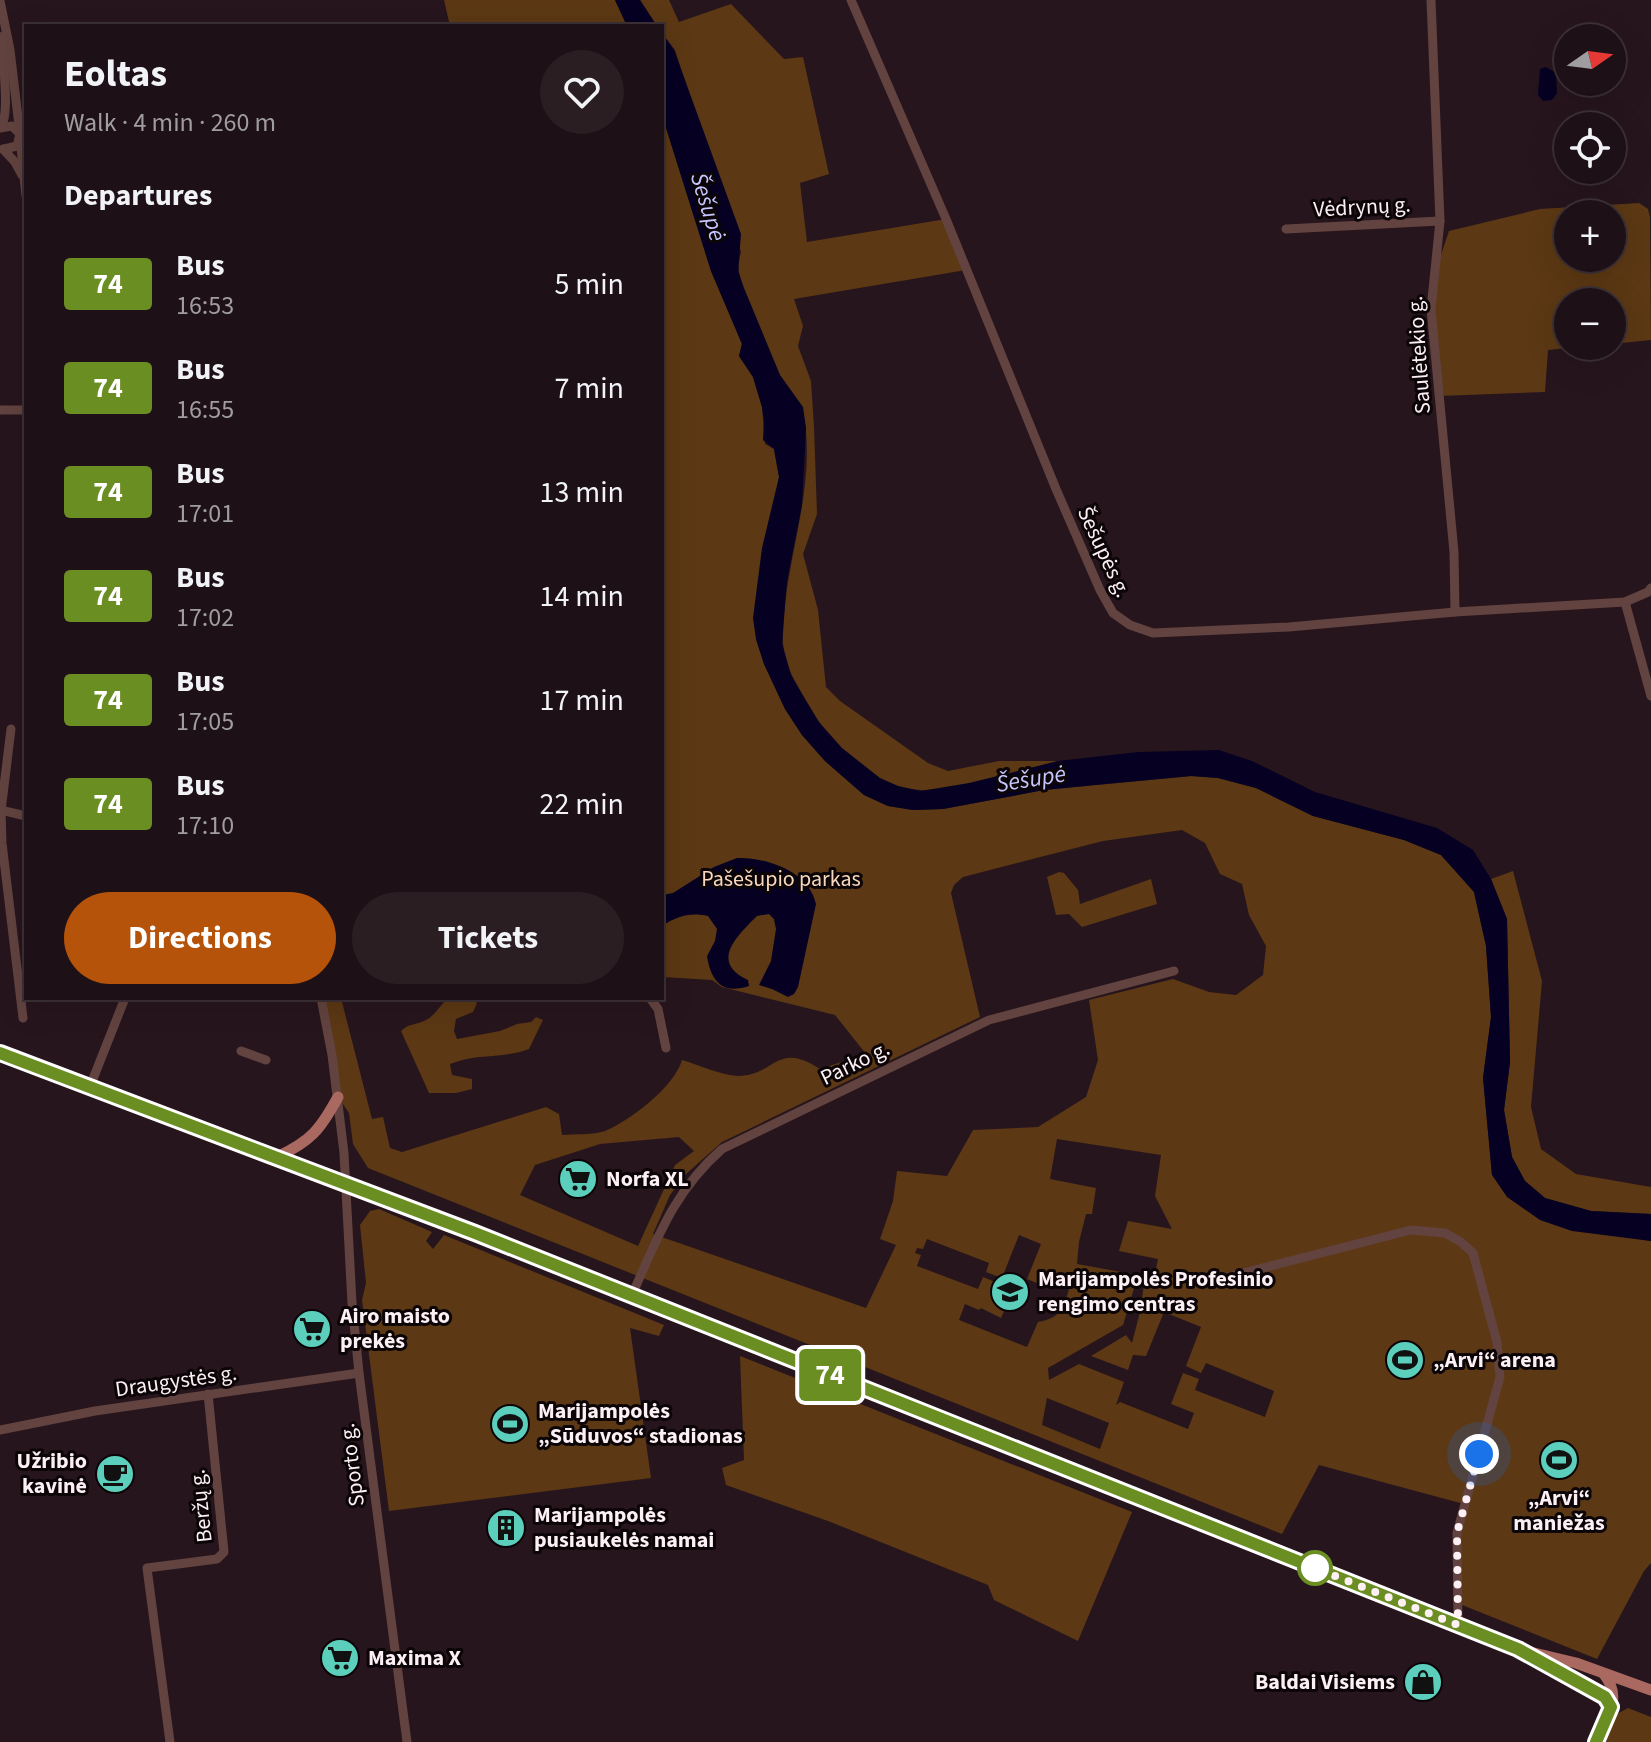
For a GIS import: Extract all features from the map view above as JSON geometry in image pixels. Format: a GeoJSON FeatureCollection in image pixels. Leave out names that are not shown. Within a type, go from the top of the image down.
{"type":"FeatureCollection","features":[{"type":"Feature","properties":{"kind":"main road"},"geometry":{"type":"LineString","coordinates":[[0,1053],[632,1295],[1518,1649],[1576,1663],[1651,1690]]}},
{"type":"Feature","properties":{"kind":"main road"},"geometry":{"type":"LineString","coordinates":[[277,1157],[302,1145],[326,1119],[338,1097]]}},
{"type":"Feature","properties":{"kind":"main road"},"geometry":{"type":"LineString","coordinates":[[1518,1649],[1573,1682],[1597,1691],[1611,1707]]}},
{"type":"Feature","properties":{"kind":"main road"},"geometry":{"type":"LineString","coordinates":[[1596,1742],[1615,1694],[1604,1674]]}},
{"type":"Feature","properties":{"kind":"street","name":"Šešupės g."},"geometry":{"type":"LineString","coordinates":[[851,0],[946,219],[1077,537],[1113,613],[1130,625],[1153,633],[1289,627],[1455,612],[1625,602],[1651,588]]}},
{"type":"Feature","properties":{"kind":"street","name":"Saulėtekio g."},"geometry":{"type":"LineString","coordinates":[[1431,0],[1440,221],[1431,309],[1454,552],[1455,612]]}},
{"type":"Feature","properties":{"kind":"street"},"geometry":{"type":"LineString","coordinates":[[0,1],[10,50],[24,160]]}},
{"type":"Feature","properties":{"kind":"street"},"geometry":{"type":"LineString","coordinates":[[4,28],[2,62],[6,114],[1,128],[12,126],[20,136]]}},
{"type":"Feature","properties":{"kind":"street"},"geometry":{"type":"LineString","coordinates":[[2,148],[17,146],[20,136]]}},
{"type":"Feature","properties":{"kind":"street"},"geometry":{"type":"LineString","coordinates":[[2,148],[15,162],[24,179]]}},
{"type":"Feature","properties":{"kind":"street","name":"Vėdrynų g."},"geometry":{"type":"LineString","coordinates":[[1286,229],[1440,221]]}},
{"type":"Feature","properties":{"kind":"street"},"geometry":{"type":"LineString","coordinates":[[0,410],[24,410]]}},
{"type":"Feature","properties":{"kind":"street"},"geometry":{"type":"LineString","coordinates":[[1625,602],[1651,696]]}},
{"type":"Feature","properties":{"kind":"street"},"geometry":{"type":"LineString","coordinates":[[11,729],[1,810],[6,890],[23,1018]]}},
{"type":"Feature","properties":{"kind":"street"},"geometry":{"type":"LineString","coordinates":[[1,810],[24,816]]}},
{"type":"Feature","properties":{"kind":"street","name":"Parko g."},"geometry":{"type":"LineString","coordinates":[[632,1295],[673,1206],[701,1168],[722,1149],[989,1020],[1174,971]]}},
{"type":"Feature","properties":{"kind":"street"},"geometry":{"type":"LineString","coordinates":[[89,1089],[124,1000]]}},
{"type":"Feature","properties":{"kind":"street","name":"Sporto g."},"geometry":{"type":"LineString","coordinates":[[321,1000],[338,1097],[359,1373],[407,1742]]}},
{"type":"Feature","properties":{"kind":"street"},"geometry":{"type":"LineString","coordinates":[[651,1000],[658,1009],[666,1048]]}},
{"type":"Feature","properties":{"kind":"street"},"geometry":{"type":"LineString","coordinates":[[241,1051],[266,1060]]}},
{"type":"Feature","properties":{"kind":"street"},"geometry":{"type":"LineString","coordinates":[[1212,1281],[1411,1230],[1445,1233],[1473,1253],[1497,1342],[1500,1377],[1457,1533],[1458,1625]]}},
{"type":"Feature","properties":{"kind":"street","name":"Draugystės g."},"geometry":{"type":"LineString","coordinates":[[0,1430],[95,1411],[359,1373]]}},
{"type":"Feature","properties":{"kind":"street","name":"Beržų g."},"geometry":{"type":"LineString","coordinates":[[170,1742],[147,1568],[217,1559],[224,1552],[208,1394]]}},
{"type":"Feature","properties":{"kind":"green space"},"geometry":{"type":"Polygon","coordinates":[[[444,0],[615,0],[626,24],[450,24],[444,0]]]}},
{"type":"Feature","properties":{"kind":"green space"},"geometry":{"type":"Polygon","coordinates":[[[640,0],[669,0],[679,22],[731,4],[784,59],[803,57],[829,174],[800,183],[807,242],[946,219],[966,270],[794,299],[803,326],[798,346],[811,381],[814,427],[817,514],[803,554],[818,610],[826,687],[840,701],[928,763],[948,771],[999,761],[1058,761],[954,787],[906,788],[873,775],[845,752],[822,725],[798,686],[786,659],[783,640],[787,586],[806,478],[804,417],[771,356],[744,291],[739,268],[741,252],[675,50],[664,36],[664,24],[656,24],[640,0]]]}},
{"type":"Feature","properties":{"kind":"green space","name":"Pašešupio parkas"},"geometry":{"type":"Polygon","coordinates":[[[664,121],[711,271],[742,344],[739,356],[753,377],[762,407],[765,444],[774,449],[779,477],[756,639],[785,709],[825,761],[864,795],[888,806],[913,810],[943,809],[1044,790],[1192,776],[1218,778],[1256,788],[1313,816],[1404,840],[1441,855],[1474,892],[1486,946],[1491,1017],[1483,1078],[1492,1175],[1623,1236],[1651,1241],[1651,1563],[1597,1659],[1457,1603],[1457,1533],[1464,1504],[1319,1465],[1282,1534],[368,1168],[353,1144],[349,1113],[338,1097],[321,1000],[342,1000],[372,1119],[383,1117],[390,1148],[402,1152],[546,1107],[559,1114],[562,1135],[605,1131],[650,1102],[670,1081],[682,1060],[738,1076],[750,1075],[784,1058],[805,1061],[820,1069],[866,1054],[835,1015],[722,987],[712,980],[664,977],[664,121]],[[1182,830],[1103,841],[963,877],[951,893],[980,1017],[722,1142],[686,1174],[670,1195],[653,1234],[866,1308],[896,1245],[880,1239],[893,1201],[897,1171],[947,1176],[973,1130],[1038,1127],[1086,1097],[1098,1060],[1089,1000],[1173,979],[1209,992],[1236,995],[1263,975],[1266,946],[1249,915],[1242,884],[1220,874],[1205,843],[1182,830]],[[679,1137],[600,1144],[535,1165],[520,1195],[638,1246],[675,1165],[694,1151],[679,1137]],[[1057,1139],[1050,1179],[1096,1188],[1092,1214],[1086,1214],[1079,1242],[1077,1264],[1138,1275],[1123,1325],[1048,1368],[1049,1380],[1079,1364],[1124,1382],[1116,1405],[1120,1402],[1188,1429],[1194,1413],[1171,1404],[1183,1373],[1199,1379],[1195,1390],[1265,1417],[1274,1391],[1206,1363],[1201,1373],[1186,1366],[1201,1327],[1164,1312],[1146,1356],[1133,1355],[1128,1370],[1091,1356],[1126,1335],[1132,1343],[1145,1277],[1154,1278],[1158,1259],[1119,1251],[1128,1221],[1172,1229],[1155,1196],[1161,1155],[1057,1139]],[[1019,1235],[1002,1278],[986,1272],[989,1263],[927,1239],[923,1249],[917,1248],[915,1253],[921,1255],[917,1266],[978,1289],[983,1277],[1000,1284],[995,1297],[1008,1302],[1001,1318],[965,1304],[959,1320],[1027,1347],[1038,1322],[1060,1312],[1069,1289],[1042,1277],[1039,1284],[1027,1279],[1041,1244],[1019,1235]],[[1047,1398],[1042,1425],[1100,1449],[1109,1423],[1047,1398]]]}},
{"type":"Feature","properties":{"kind":"green space"},"geometry":{"type":"Polygon","coordinates":[[[1639,203],[1648,209],[1650,217],[1651,340],[1626,343],[1626,288],[1554,288],[1554,349],[1548,350],[1545,392],[1439,396],[1429,290],[1449,231],[1554,208],[1554,272],[1626,272],[1626,204],[1639,203]]]}},
{"type":"Feature","properties":{"kind":"green space"},"geometry":{"type":"Polygon","coordinates":[[[1513,871],[1542,981],[1531,1107],[1541,1149],[1576,1174],[1651,1187],[1651,1214],[1591,1211],[1545,1198],[1525,1181],[1512,1157],[1504,1110],[1510,1062],[1507,919],[1491,879],[1513,871]]]}},
{"type":"Feature","properties":{"kind":"green space"},"geometry":{"type":"Polygon","coordinates":[[[1064,873],[1078,890],[1080,904],[1151,879],[1157,904],[1082,927],[1069,914],[1056,915],[1047,877],[1064,873]]]}},
{"type":"Feature","properties":{"kind":"green space"},"geometry":{"type":"Polygon","coordinates":[[[475,1000],[477,1003],[473,1012],[456,1019],[454,1031],[457,1039],[500,1031],[531,1022],[536,1017],[543,1020],[529,1049],[450,1064],[452,1075],[472,1079],[472,1089],[456,1093],[429,1093],[401,1031],[430,1018],[444,1002],[475,1000]]]}},
{"type":"Feature","properties":{"kind":"green space","name":"Marijampolės „Sūduvos“ stadionas"},"geometry":{"type":"Polygon","coordinates":[[[379,1209],[432,1232],[426,1241],[433,1249],[444,1235],[664,1325],[659,1336],[630,1328],[651,1478],[389,1511],[362,1300],[366,1283],[360,1225],[370,1211],[379,1209]]]}},
{"type":"Feature","properties":{"kind":"green space"},"geometry":{"type":"Polygon","coordinates":[[[740,1356],[1132,1512],[1078,1641],[994,1600],[988,1585],[828,1521],[726,1485],[722,1468],[744,1460],[740,1356]]]}},
{"type":"Feature","properties":{"kind":"green space"},"geometry":{"type":"Polygon","coordinates":[[[1628,1708],[1651,1717],[1651,1742],[1606,1742],[1617,1714],[1628,1708]]]}},
{"type":"Feature","properties":{"kind":"water"},"geometry":{"type":"Polygon","coordinates":[[[615,0],[640,0],[656,24],[626,24],[615,0]]]}},
{"type":"Feature","properties":{"kind":"water","name":"Šešupė"},"geometry":{"type":"Polygon","coordinates":[[[664,36],[674,50],[741,234],[738,271],[744,288],[780,375],[803,407],[806,428],[802,505],[787,581],[782,643],[791,675],[818,721],[842,748],[880,778],[921,791],[969,783],[1058,761],[1138,752],[1219,750],[1252,761],[1315,792],[1437,828],[1473,850],[1491,879],[1507,919],[1510,1062],[1504,1110],[1512,1157],[1525,1181],[1545,1198],[1591,1211],[1651,1214],[1651,1241],[1572,1231],[1540,1220],[1507,1197],[1492,1175],[1483,1078],[1491,1017],[1486,946],[1474,892],[1441,855],[1404,840],[1313,816],[1256,788],[1218,778],[1191,776],[1044,790],[943,809],[913,810],[888,806],[864,795],[825,761],[785,709],[756,639],[753,618],[762,548],[779,477],[774,449],[763,440],[762,407],[753,377],[739,356],[742,344],[711,271],[664,121],[664,36]]]}},
{"type":"Feature","properties":{"kind":"water"},"geometry":{"type":"Polygon","coordinates":[[[1546,67],[1554,72],[1555,96],[1552,100],[1543,101],[1538,95],[1540,69],[1546,67]]]}},
{"type":"Feature","properties":{"kind":"water"},"geometry":{"type":"Polygon","coordinates":[[[737,858],[773,863],[796,875],[812,893],[816,904],[794,994],[788,997],[759,985],[771,961],[776,929],[774,919],[769,914],[757,916],[730,949],[730,965],[748,980],[749,986],[732,989],[719,984],[711,972],[707,956],[717,929],[708,916],[684,916],[664,925],[664,895],[673,893],[714,867],[737,858]]]}},
{"type":"Feature","properties":{"kind":"bus line","name":"74"},"geometry":{"type":"LineString","coordinates":[[0,1053],[475,1233],[1518,1649],[1605,1697],[1611,1707],[1596,1742]]}},
{"type":"Feature","properties":{"kind":"place","name":"Norfa XL"},"geometry":{"type":"Point","coordinates":[578,1179]}},
{"type":"Feature","properties":{"kind":"place","name":"Marijampolės Profesinio rengimo centras"},"geometry":{"type":"Point","coordinates":[1010,1292]}},
{"type":"Feature","properties":{"kind":"place","name":"Airo maisto prekės"},"geometry":{"type":"Point","coordinates":[312,1329]}},
{"type":"Feature","properties":{"kind":"place","name":"„Arvi“ arena"},"geometry":{"type":"Point","coordinates":[1405,1360]}},
{"type":"Feature","properties":{"kind":"place","name":"Marijampolės „Sūduvos“ stadionas"},"geometry":{"type":"Point","coordinates":[510,1424]}},
{"type":"Feature","properties":{"kind":"place","name":"„Arvi“ maniežas"},"geometry":{"type":"Point","coordinates":[1559,1460]}},
{"type":"Feature","properties":{"kind":"place","name":"Užribio kavinė"},"geometry":{"type":"Point","coordinates":[115,1474]}},
{"type":"Feature","properties":{"kind":"place","name":"Marijampolės pusiaukelės namai"},"geometry":{"type":"Point","coordinates":[506,1528]}},
{"type":"Feature","properties":{"kind":"place","name":"Maxima X"},"geometry":{"type":"Point","coordinates":[340,1658]}},
{"type":"Feature","properties":{"kind":"place","name":"Baldai Visiems"},"geometry":{"type":"Point","coordinates":[1423,1682]}},
{"type":"Feature","properties":{"kind":"route"},"geometry":{"type":"LineString","coordinates":[[1315,1568],[1305,1564],[1458,1625],[1457,1533],[1479,1454]]}}]}
